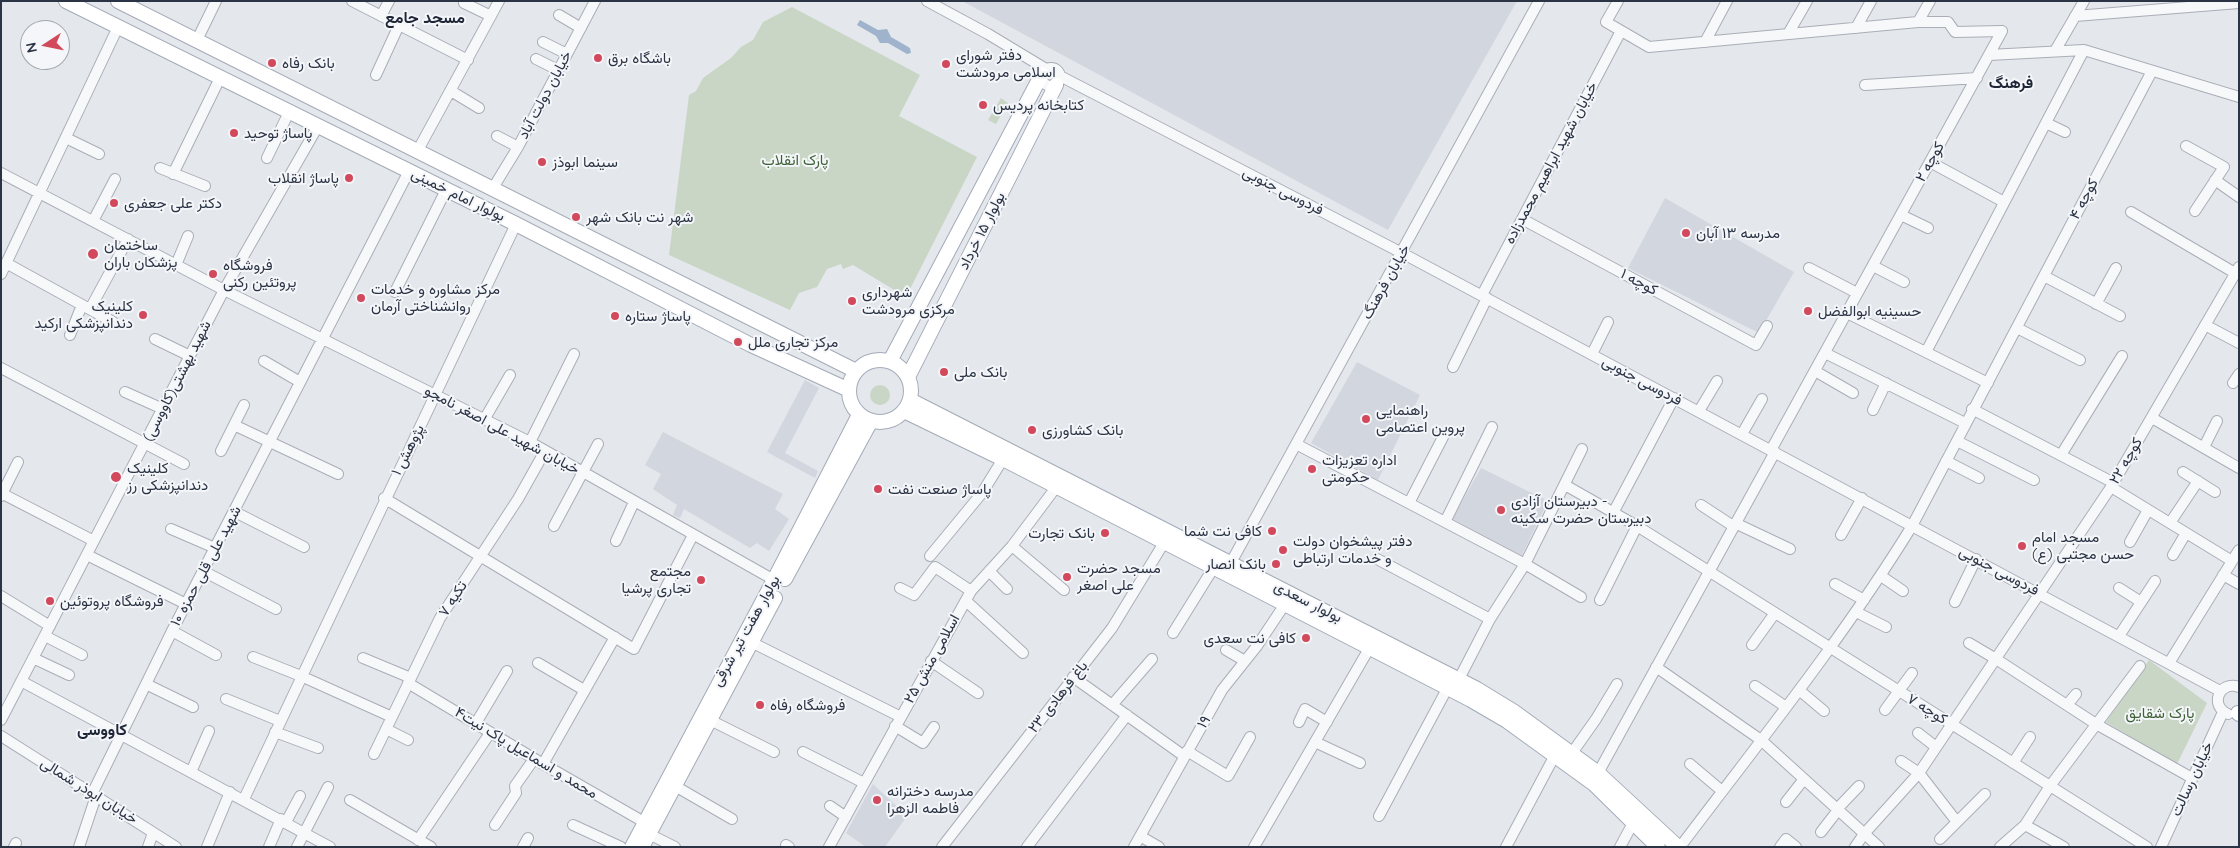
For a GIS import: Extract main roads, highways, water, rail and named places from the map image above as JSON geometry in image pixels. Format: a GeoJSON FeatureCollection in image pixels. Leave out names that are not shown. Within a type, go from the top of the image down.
{"type":"FeatureCollection","features":[{"type":"Feature","properties":{"kind":"main road","name":"بولوار امام خمینی"},"geometry":{"type":"LineString","coordinates":[[66,1],[516,224],[751,345],[849,390]]}},
{"type":"Feature","properties":{"kind":"main road","name":"بولوار امام خمینی"},"geometry":{"type":"LineString","coordinates":[[118,1],[856,371]]}},
{"type":"Feature","properties":{"kind":"main road","name":"بولوار ۱۵ خرداد"},"geometry":{"type":"LineString","coordinates":[[890,362],[1044,72]]}},
{"type":"Feature","properties":{"kind":"main road","name":"بولوار ۱۵ خرداد"},"geometry":{"type":"LineString","coordinates":[[908,377],[1058,80]]}},
{"type":"Feature","properties":{"kind":"main road"},"geometry":{"type":"LineString","coordinates":[[871,361],[890,362],[903,370],[908,377],[911,393],[907,406],[894,419],[883,422],[865,418],[850,400],[851,380],[856,371],[871,361]]}},
{"type":"Feature","properties":{"kind":"main road","name":"بولوار سعدی"},"geometry":{"type":"LineString","coordinates":[[907,406],[1003,459],[1165,541],[1224,568],[1285,604],[1370,647],[1454,683],[1594,784],[1658,847]]}},
{"type":"Feature","properties":{"kind":"main road","name":"بولوار سعدی"},"geometry":{"type":"LineString","coordinates":[[907,406],[1224,568],[1513,711],[1598,774],[1679,847]]}},
{"type":"Feature","properties":{"kind":"main road","name":"بولوار هفت تیر شرقی"},"geometry":{"type":"LineString","coordinates":[[642,847],[647,828],[774,580],[865,418]]}},
{"type":"Feature","properties":{"kind":"main road","name":"بولوار هفت تیر شرقی"},"geometry":{"type":"LineString","coordinates":[[632,847],[675,786],[680,764],[710,720],[865,418]]}},
{"type":"Feature","properties":{"kind":"water"},"geometry":{"type":"Polygon","coordinates":[[[860,20],[878,30],[887,29],[891,37],[910,48],[911,53],[907,54],[888,43],[880,43],[876,36],[857,25],[860,20]]]}},
{"type":"Feature","properties":{"kind":"place","name":"باشگاه برق"},"geometry":{"type":"Point","coordinates":[598,58]}},
{"type":"Feature","properties":{"kind":"place","name":"بانک رفاه"},"geometry":{"type":"Point","coordinates":[272,63]}},
{"type":"Feature","properties":{"kind":"place","name":"دفتر شورای اسلامی مرودشت"},"geometry":{"type":"Point","coordinates":[946,64]}},
{"type":"Feature","properties":{"kind":"place","name":"کتابخانه پردیس"},"geometry":{"type":"Point","coordinates":[983,105]}},
{"type":"Feature","properties":{"kind":"place","name":"پاساژ توحید"},"geometry":{"type":"Point","coordinates":[234,133]}},
{"type":"Feature","properties":{"kind":"place","name":"سینما ابوذز"},"geometry":{"type":"Point","coordinates":[542,162]}},
{"type":"Feature","properties":{"kind":"place","name":"پاساژ انقلاب"},"geometry":{"type":"Point","coordinates":[349,178]}},
{"type":"Feature","properties":{"kind":"place","name":"دکتر علی جعفری"},"geometry":{"type":"Point","coordinates":[114,203]}},
{"type":"Feature","properties":{"kind":"place","name":"شهر نت بانک شهر"},"geometry":{"type":"Point","coordinates":[576,217]}},
{"type":"Feature","properties":{"kind":"place","name":"مدرسه ۱۳ آبان"},"geometry":{"type":"Point","coordinates":[1686,233]}},
{"type":"Feature","properties":{"kind":"place","name":"ساختمان پزشکان باران"},"geometry":{"type":"Point","coordinates":[93,254]}},
{"type":"Feature","properties":{"kind":"place","name":"فروشگاه پروتئین رکنی"},"geometry":{"type":"Point","coordinates":[213,274]}},
{"type":"Feature","properties":{"kind":"place","name":"مرکز مشاوره و خدمات روانشناختی آرمان"},"geometry":{"type":"Point","coordinates":[361,298]}},
{"type":"Feature","properties":{"kind":"place","name":"شهرداری مرکزی مرودشت"},"geometry":{"type":"Point","coordinates":[852,301]}},
{"type":"Feature","properties":{"kind":"place","name":"حسینیه ابوالفضل"},"geometry":{"type":"Point","coordinates":[1808,311]}},
{"type":"Feature","properties":{"kind":"place","name":"کلینیک دندانپزشکی ارکید"},"geometry":{"type":"Point","coordinates":[143,315]}},
{"type":"Feature","properties":{"kind":"place","name":"پاساژ ستاره"},"geometry":{"type":"Point","coordinates":[615,316]}},
{"type":"Feature","properties":{"kind":"place","name":"مرکز تجاری ملل"},"geometry":{"type":"Point","coordinates":[738,342]}},
{"type":"Feature","properties":{"kind":"place","name":"بانک ملی"},"geometry":{"type":"Point","coordinates":[944,372]}},
{"type":"Feature","properties":{"kind":"place","name":"راهنمایی پروین اعتصامی"},"geometry":{"type":"Point","coordinates":[1366,419]}},
{"type":"Feature","properties":{"kind":"place","name":"بانک کشاورزی"},"geometry":{"type":"Point","coordinates":[1032,430]}},
{"type":"Feature","properties":{"kind":"place","name":"اداره تعزیزات حکومتی"},"geometry":{"type":"Point","coordinates":[1312,469]}},
{"type":"Feature","properties":{"kind":"place","name":"کلینیک دندانپزشکی رز"},"geometry":{"type":"Point","coordinates":[116,477]}},
{"type":"Feature","properties":{"kind":"place","name":"پاساژ صنعت نفت"},"geometry":{"type":"Point","coordinates":[878,489]}},
{"type":"Feature","properties":{"kind":"place","name":"دبیرستان آزادی - دبیرستان حضرت سکینه"},"geometry":{"type":"Point","coordinates":[1501,510]}},
{"type":"Feature","properties":{"kind":"place","name":"کافی نت شما"},"geometry":{"type":"Point","coordinates":[1272,531]}},
{"type":"Feature","properties":{"kind":"place","name":"بانک تجارت"},"geometry":{"type":"Point","coordinates":[1105,533]}},
{"type":"Feature","properties":{"kind":"place","name":"مسجد امام حسن مجتبی (ع)"},"geometry":{"type":"Point","coordinates":[2022,546]}},
{"type":"Feature","properties":{"kind":"place","name":"دفتر پیشخوان دولت و خدمات ارتباطی"},"geometry":{"type":"Point","coordinates":[1283,550]}},
{"type":"Feature","properties":{"kind":"place","name":"بانک انصار"},"geometry":{"type":"Point","coordinates":[1276,564]}},
{"type":"Feature","properties":{"kind":"place","name":"مسجد حضرت علی اصغر"},"geometry":{"type":"Point","coordinates":[1067,577]}},
{"type":"Feature","properties":{"kind":"place","name":"مجتمع تجاری پرشیا"},"geometry":{"type":"Point","coordinates":[701,580]}},
{"type":"Feature","properties":{"kind":"place","name":"فروشگاه پروتوئین"},"geometry":{"type":"Point","coordinates":[50,601]}},
{"type":"Feature","properties":{"kind":"place","name":"کافی نت سعدی"},"geometry":{"type":"Point","coordinates":[1306,638]}},
{"type":"Feature","properties":{"kind":"place","name":"فروشگاه رفاه"},"geometry":{"type":"Point","coordinates":[760,705]}},
{"type":"Feature","properties":{"kind":"place","name":"مدرسه دخترانه فاطمه الزهرا"},"geometry":{"type":"Point","coordinates":[877,800]}},
{"type":"Feature","properties":{"kind":"district","name":"مسجد جامع"},"geometry":{"type":"Point","coordinates":[425,18]}},
{"type":"Feature","properties":{"kind":"district","name":"فرهنگ"},"geometry":{"type":"Point","coordinates":[2011,83]}},
{"type":"Feature","properties":{"kind":"district","name":"کاووسی"},"geometry":{"type":"Point","coordinates":[102,730]}},
{"type":"Feature","properties":{"kind":"park label","name":"پارک انقلاب"},"geometry":{"type":"Point","coordinates":[795,160]}},
{"type":"Feature","properties":{"kind":"park label","name":"پارک شقایق"},"geometry":{"type":"Point","coordinates":[2160,713]}}]}
